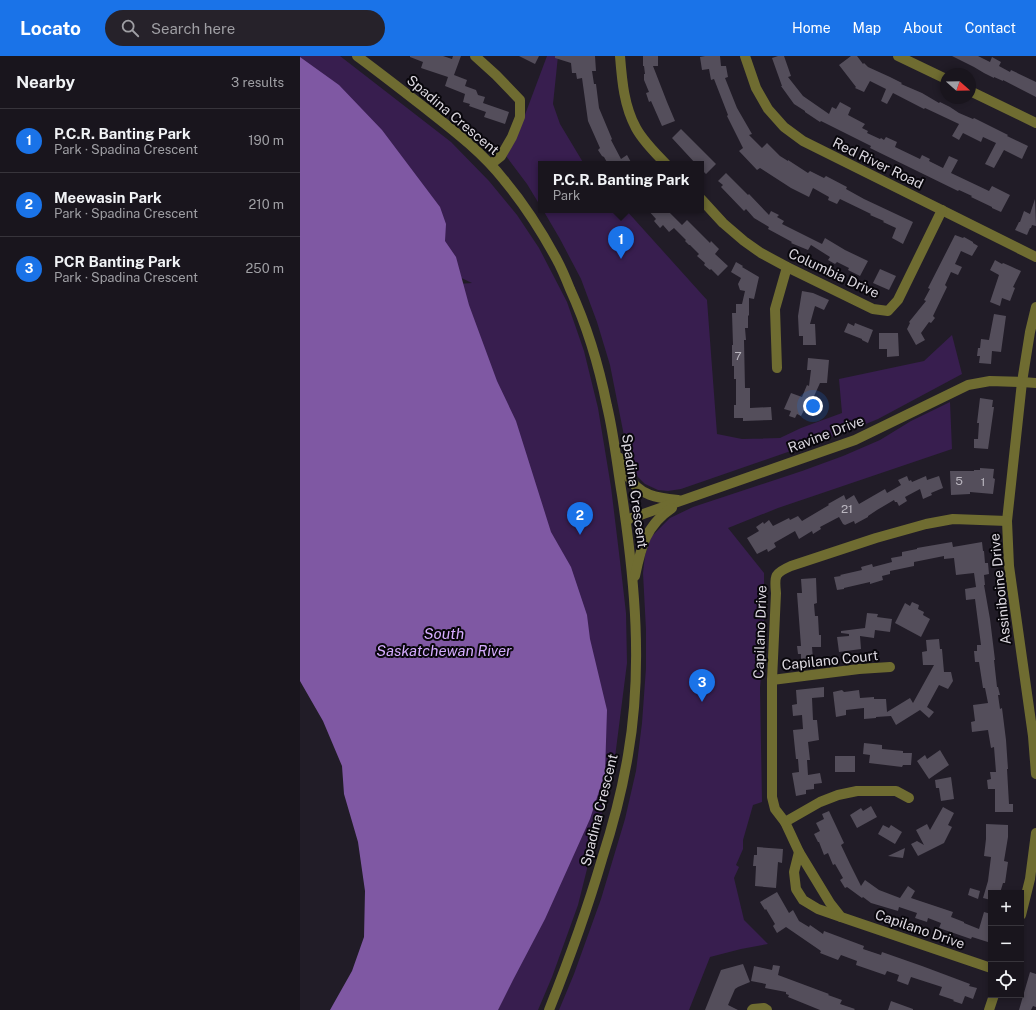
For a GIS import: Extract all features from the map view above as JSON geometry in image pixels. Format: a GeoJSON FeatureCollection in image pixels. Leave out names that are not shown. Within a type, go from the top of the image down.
{"type":"FeatureCollection","features":[{"type":"Feature","properties":{"kind":"street","name":"Spadina Crescent"},"geometry":{"type":"LineString","coordinates":[[358,56],[453,130],[491,164],[529,213],[558,262],[581,313],[596,359],[608,406],[626,520],[634,586],[636,686],[633,717],[628,755],[612,825],[592,894],[565,971],[549,1010]]}},
{"type":"Feature","properties":{"kind":"street"},"geometry":{"type":"LineString","coordinates":[[475,56],[520,100],[520,117],[512,137],[501,156],[491,164]]}},
{"type":"Feature","properties":{"kind":"street"},"geometry":{"type":"LineString","coordinates":[[620,56],[626,102],[636,128],[654,152],[663,161]]}},
{"type":"Feature","properties":{"kind":"street","name":"Red River Road"},"geometry":{"type":"LineString","coordinates":[[745,56],[756,88],[768,109],[784,127],[803,141],[1036,257]]}},
{"type":"Feature","properties":{"kind":"street"},"geometry":{"type":"LineString","coordinates":[[898,56],[940,76]]}},
{"type":"Feature","properties":{"kind":"street"},"geometry":{"type":"LineString","coordinates":[[976,94],[1036,123]]}},
{"type":"Feature","properties":{"kind":"street","name":"Columbia Drive"},"geometry":{"type":"LineString","coordinates":[[704,203],[723,223],[761,253],[786,267],[873,309],[888,311],[898,300],[942,210]]}},
{"type":"Feature","properties":{"kind":"street"},"geometry":{"type":"LineString","coordinates":[[777,368],[775,309],[786,267]]}},
{"type":"Feature","properties":{"kind":"street","name":"Assiniboine Drive"},"geometry":{"type":"LineString","coordinates":[[1036,307],[1030,332],[1022,382],[1008,521],[1009,566],[1033,736],[1036,774]]}},
{"type":"Feature","properties":{"kind":"street","name":"Ravine Drive"},"geometry":{"type":"LineString","coordinates":[[626,520],[855,440],[968,385],[990,381],[1036,383]]}},
{"type":"Feature","properties":{"kind":"street"},"geometry":{"type":"LineString","coordinates":[[613,440],[627,476],[633,484],[649,495],[682,501]]}},
{"type":"Feature","properties":{"kind":"street"},"geometry":{"type":"LineString","coordinates":[[634,586],[639,557],[648,531],[664,513],[682,501]]}},
{"type":"Feature","properties":{"kind":"street","name":"Capilano Drive"},"geometry":{"type":"LineString","coordinates":[[840,917],[799,852],[785,822],[775,809],[772,797],[772,680],[776,592],[774,582],[776,575],[791,566],[876,538],[926,524],[953,519],[1008,521]]}},
{"type":"Feature","properties":{"kind":"street","name":"Capilano Court"},"geometry":{"type":"LineString","coordinates":[[772,680],[859,669],[890,667]]}},
{"type":"Feature","properties":{"kind":"street"},"geometry":{"type":"LineString","coordinates":[[785,822],[820,802],[857,791],[896,791],[908,798]]}},
{"type":"Feature","properties":{"kind":"street"},"geometry":{"type":"LineString","coordinates":[[1024,903],[1030,879],[1036,833]]}},
{"type":"Feature","properties":{"kind":"street","name":"Capilano Drive"},"geometry":{"type":"LineString","coordinates":[[799,852],[794,872],[796,889],[803,900],[818,909],[840,917],[988,967]]}},
{"type":"Feature","properties":{"kind":"street"},"geometry":{"type":"LineString","coordinates":[[989,1010],[993,998]]}},
{"type":"Feature","properties":{"kind":"street"},"geometry":{"type":"LineString","coordinates":[[752,1010],[764,1008],[767,1010]]}},
{"type":"Feature","properties":{"kind":"shaded area"},"geometry":{"type":"Polygon","coordinates":[[[300,56],[340,56],[451,142],[489,181],[517,215],[539,248],[567,302],[584,351],[598,408],[611,487],[626,613],[627,663],[613,773],[578,905],[552,977],[538,1010],[492,1010],[458,284],[472,283],[453,274],[300,66],[300,56]]]}},
{"type":"Feature","properties":{"kind":"shaded area"},"geometry":{"type":"Polygon","coordinates":[[[547,56],[558,56],[553,104],[560,124],[582,161],[538,161],[538,202],[527,184],[506,156],[523,120],[547,56]]]}},
{"type":"Feature","properties":{"kind":"shaded area"},"geometry":{"type":"Polygon","coordinates":[[[545,213],[629,213],[707,300],[717,434],[742,439],[780,438],[801,428],[842,413],[839,379],[924,361],[952,335],[962,374],[878,419],[851,430],[681,489],[668,491],[658,490],[645,484],[636,475],[628,456],[610,365],[597,322],[581,279],[545,213]]]}},
{"type":"Feature","properties":{"kind":"shaded area"},"geometry":{"type":"Polygon","coordinates":[[[950,402],[952,449],[778,508],[728,528],[764,573],[764,638],[760,688],[762,802],[753,805],[743,840],[743,849],[736,865],[739,867],[734,878],[744,920],[768,944],[710,957],[689,1010],[559,1010],[574,974],[601,899],[625,819],[636,771],[642,723],[646,668],[643,573],[645,555],[651,537],[670,518],[693,507],[843,456],[880,440],[911,421],[950,402]]]}},
{"type":"Feature","properties":{"kind":"water","name":"South Saskatchewan River"},"geometry":{"type":"Polygon","coordinates":[[[300,57],[339,85],[382,130],[440,207],[446,224],[445,241],[456,257],[469,305],[497,381],[516,421],[551,532],[571,567],[587,615],[590,639],[607,710],[605,773],[590,819],[545,919],[498,1010],[330,1010],[352,971],[364,937],[365,891],[358,842],[344,794],[342,766],[323,721],[300,681],[300,57]]]}},
{"type":"Feature","properties":{"kind":"building"},"geometry":{"type":"Polygon","coordinates":[[[410,56],[443,56],[452,59],[453,56],[461,56],[454,75],[467,80],[465,86],[476,90],[478,95],[485,97],[483,103],[509,112],[505,124],[484,117],[486,112],[469,106],[470,104],[463,102],[465,94],[445,86],[448,77],[421,68],[423,62],[410,56]]]}},
{"type":"Feature","properties":{"kind":"building"},"geometry":{"type":"Polygon","coordinates":[[[519,56],[539,56],[535,64],[519,56]]]}},
{"type":"Feature","properties":{"kind":"building"},"geometry":{"type":"Polygon","coordinates":[[[555,56],[595,56],[596,71],[592,71],[594,84],[596,84],[599,108],[612,139],[611,140],[621,159],[627,155],[630,161],[606,161],[602,156],[598,150],[600,148],[588,121],[582,78],[577,79],[576,73],[572,73],[571,63],[555,58],[555,56]]]}},
{"type":"Feature","properties":{"kind":"building"},"geometry":{"type":"Polygon","coordinates":[[[643,56],[658,56],[658,66],[653,66],[675,121],[662,126],[651,101],[649,102],[646,93],[649,92],[644,80],[645,74],[643,56]]]}},
{"type":"Feature","properties":{"kind":"building"},"geometry":{"type":"Polygon","coordinates":[[[720,56],[721,66],[726,66],[728,77],[725,78],[737,108],[752,134],[749,135],[762,148],[767,143],[780,156],[808,173],[810,171],[824,178],[826,176],[847,187],[846,189],[864,199],[913,222],[903,244],[892,238],[896,228],[870,215],[871,214],[840,199],[837,204],[828,200],[829,197],[813,188],[809,197],[791,188],[760,168],[757,170],[739,151],[743,148],[727,116],[728,115],[714,79],[711,80],[709,69],[702,70],[700,57],[720,56]]]}},
{"type":"Feature","properties":{"kind":"building"},"geometry":{"type":"Polygon","coordinates":[[[784,56],[791,76],[788,77],[803,96],[829,114],[832,107],[836,109],[840,102],[851,108],[848,115],[865,124],[862,128],[868,131],[867,133],[880,139],[881,138],[884,140],[886,137],[897,142],[895,147],[920,159],[922,155],[930,159],[929,161],[943,168],[949,156],[958,160],[951,173],[989,191],[992,186],[1010,195],[1001,212],[971,197],[972,196],[959,190],[958,191],[870,148],[871,146],[821,121],[820,122],[805,112],[794,104],[781,86],[772,58],[784,56]]]}},
{"type":"Feature","properties":{"kind":"building"},"geometry":{"type":"Polygon","coordinates":[[[851,56],[857,56],[863,64],[864,63],[868,67],[922,93],[939,103],[940,102],[940,104],[944,104],[959,113],[973,119],[974,118],[1028,146],[1022,159],[1004,150],[994,168],[985,164],[996,143],[983,137],[981,142],[963,133],[959,140],[952,136],[959,124],[925,108],[924,109],[893,93],[887,104],[881,101],[886,89],[870,81],[864,92],[855,88],[856,87],[839,65],[851,56]]]}},
{"type":"Feature","properties":{"kind":"building"},"geometry":{"type":"Polygon","coordinates":[[[952,56],[978,56],[990,62],[992,57],[1001,62],[999,66],[1036,82],[1036,97],[1003,80],[994,78],[952,56]]]}},
{"type":"Feature","properties":{"kind":"building"},"geometry":{"type":"Polygon","coordinates":[[[681,129],[716,164],[706,174],[704,172],[704,161],[693,161],[672,138],[681,129]]]}},
{"type":"Feature","properties":{"kind":"building"},"geometry":{"type":"Polygon","coordinates":[[[726,173],[769,215],[771,211],[779,215],[777,217],[784,221],[782,224],[822,244],[825,238],[868,261],[860,276],[837,262],[835,264],[828,260],[830,257],[811,245],[808,250],[791,243],[792,242],[768,229],[769,227],[754,218],[746,209],[744,211],[721,187],[723,185],[718,181],[726,173]]]}},
{"type":"Feature","properties":{"kind":"building"},"geometry":{"type":"Polygon","coordinates":[[[1035,199],[1036,226],[1032,225],[1027,235],[1015,230],[1024,211],[1030,214],[1035,199]]]}},
{"type":"Feature","properties":{"kind":"building"},"geometry":{"type":"Polygon","coordinates":[[[651,213],[670,213],[682,225],[687,220],[710,243],[711,241],[719,249],[715,254],[728,266],[718,276],[704,265],[705,263],[697,256],[699,254],[674,228],[669,232],[663,225],[660,228],[654,221],[656,219],[651,213]]]}},
{"type":"Feature","properties":{"kind":"building"},"geometry":{"type":"Polygon","coordinates":[[[955,235],[964,237],[978,246],[972,256],[961,251],[955,264],[962,267],[958,275],[951,272],[945,285],[947,287],[933,316],[935,318],[931,323],[929,322],[921,333],[925,340],[916,345],[907,329],[910,323],[909,322],[926,301],[924,300],[930,289],[928,288],[955,235]]]}},
{"type":"Feature","properties":{"kind":"building"},"geometry":{"type":"Polygon","coordinates":[[[995,260],[1021,271],[1013,287],[1015,288],[1010,301],[1002,298],[1000,306],[990,302],[999,275],[990,270],[995,260]]]}},
{"type":"Feature","properties":{"kind":"building"},"geometry":{"type":"Polygon","coordinates":[[[736,262],[759,277],[754,299],[749,298],[748,328],[745,328],[745,388],[750,388],[750,408],[771,407],[772,420],[743,421],[743,418],[734,418],[734,405],[736,405],[736,379],[734,379],[734,366],[732,366],[732,313],[736,313],[736,304],[742,304],[745,291],[740,290],[738,284],[741,278],[731,272],[736,262]]]}},
{"type":"Feature","properties":{"kind":"building"},"geometry":{"type":"Polygon","coordinates":[[[880,269],[896,276],[889,290],[873,283],[880,269]]]}},
{"type":"Feature","properties":{"kind":"building"},"geometry":{"type":"Polygon","coordinates":[[[802,291],[813,293],[829,300],[824,310],[815,306],[810,324],[815,324],[816,345],[803,345],[803,336],[799,336],[798,316],[802,291]]]}},
{"type":"Feature","properties":{"kind":"building"},"geometry":{"type":"Polygon","coordinates":[[[994,314],[1006,316],[1001,352],[992,351],[991,364],[979,363],[980,356],[977,356],[978,348],[980,348],[981,339],[989,340],[994,314]]]}},
{"type":"Feature","properties":{"kind":"building"},"geometry":{"type":"Polygon","coordinates":[[[848,323],[854,326],[855,323],[873,330],[868,343],[844,332],[848,323]]]}},
{"type":"Feature","properties":{"kind":"building"},"geometry":{"type":"Polygon","coordinates":[[[879,333],[898,333],[899,356],[887,357],[887,349],[879,349],[879,333]]]}},
{"type":"Feature","properties":{"kind":"building"},"geometry":{"type":"Polygon","coordinates":[[[808,358],[829,360],[827,383],[820,383],[810,405],[807,404],[801,416],[797,414],[795,418],[789,416],[791,411],[784,409],[791,393],[802,397],[807,385],[809,386],[811,370],[807,370],[808,358]]]}},
{"type":"Feature","properties":{"kind":"building"},"geometry":{"type":"Polygon","coordinates":[[[980,398],[993,400],[992,407],[994,407],[988,449],[974,448],[974,439],[978,439],[979,423],[977,423],[980,398]]]}},
{"type":"Feature","properties":{"kind":"building"},"geometry":{"type":"Polygon","coordinates":[[[980,468],[994,469],[993,478],[995,479],[993,494],[970,492],[970,494],[951,495],[950,471],[974,471],[980,470],[980,468]]]}},
{"type":"Feature","properties":{"kind":"building"},"geometry":{"type":"Polygon","coordinates":[[[907,476],[909,481],[911,480],[912,482],[926,476],[927,480],[939,476],[943,488],[931,493],[932,495],[923,499],[920,489],[905,497],[907,501],[899,506],[894,500],[855,524],[854,521],[845,525],[839,517],[820,527],[821,529],[813,534],[812,531],[799,539],[795,531],[774,543],[776,547],[768,552],[767,549],[757,554],[747,538],[759,531],[756,527],[763,522],[764,524],[769,520],[773,526],[789,518],[790,520],[798,516],[802,521],[844,495],[846,500],[854,495],[859,504],[885,489],[887,493],[901,485],[898,480],[907,476]]]}},
{"type":"Feature","properties":{"kind":"building"},"geometry":{"type":"Polygon","coordinates":[[[952,542],[953,547],[982,542],[985,563],[988,563],[989,574],[984,575],[984,585],[990,619],[997,687],[1000,695],[998,695],[1000,709],[1002,708],[1006,740],[1009,804],[1013,804],[1013,812],[995,812],[995,789],[988,789],[987,780],[991,779],[990,772],[996,772],[994,747],[991,748],[988,730],[972,732],[971,722],[975,721],[973,705],[988,703],[985,688],[983,688],[979,662],[975,662],[974,651],[977,651],[977,645],[981,645],[975,599],[966,600],[965,589],[976,587],[974,573],[956,575],[954,558],[944,559],[944,556],[914,562],[914,566],[890,571],[890,574],[882,576],[883,580],[844,589],[837,590],[834,577],[862,570],[861,567],[872,564],[873,567],[892,562],[891,558],[902,556],[902,552],[952,542]]]}},
{"type":"Feature","properties":{"kind":"building"},"geometry":{"type":"Polygon","coordinates":[[[816,578],[817,603],[814,604],[815,616],[818,616],[821,647],[812,647],[813,659],[801,660],[801,654],[798,654],[797,646],[801,646],[797,593],[802,593],[801,579],[816,578]]]}},
{"type":"Feature","properties":{"kind":"building"},"geometry":{"type":"Polygon","coordinates":[[[912,602],[919,605],[918,609],[924,612],[923,615],[930,619],[921,637],[895,623],[905,603],[910,606],[912,602]]]}},
{"type":"Feature","properties":{"kind":"building"},"geometry":{"type":"Polygon","coordinates":[[[867,613],[878,614],[877,617],[892,619],[890,632],[875,630],[874,638],[860,636],[861,649],[839,652],[837,637],[849,636],[849,634],[841,633],[841,631],[865,628],[867,613]]]}},
{"type":"Feature","properties":{"kind":"building"},"geometry":{"type":"Polygon","coordinates":[[[939,639],[940,649],[942,649],[944,672],[951,672],[953,681],[948,689],[939,685],[927,707],[934,712],[929,718],[920,710],[896,725],[891,716],[864,719],[864,708],[846,710],[846,715],[836,717],[833,692],[842,690],[844,692],[859,690],[860,698],[874,697],[874,699],[886,699],[887,712],[910,698],[913,703],[934,665],[923,665],[922,652],[927,651],[926,640],[939,639]]]}},
{"type":"Feature","properties":{"kind":"building"},"geometry":{"type":"Polygon","coordinates":[[[824,687],[824,697],[812,698],[813,720],[817,720],[819,740],[808,742],[810,760],[807,760],[808,775],[820,773],[822,783],[814,784],[814,789],[806,790],[806,794],[796,796],[792,773],[799,772],[793,730],[803,729],[802,715],[793,716],[792,705],[797,704],[796,690],[824,687]]]}},
{"type":"Feature","properties":{"kind":"building"},"geometry":{"type":"Polygon","coordinates":[[[864,743],[882,745],[882,749],[912,753],[911,765],[903,765],[902,767],[869,763],[870,755],[863,754],[864,743]]]}},
{"type":"Feature","properties":{"kind":"building"},"geometry":{"type":"Polygon","coordinates":[[[940,750],[949,765],[929,779],[917,761],[925,755],[927,759],[940,750]]]}},
{"type":"Feature","properties":{"kind":"building"},"geometry":{"type":"Polygon","coordinates":[[[835,756],[855,756],[855,772],[835,772],[835,756]]]}},
{"type":"Feature","properties":{"kind":"building"},"geometry":{"type":"Polygon","coordinates":[[[951,777],[954,799],[941,801],[939,788],[936,788],[935,780],[951,777]]]}},
{"type":"Feature","properties":{"kind":"building"},"geometry":{"type":"Polygon","coordinates":[[[871,806],[877,817],[857,828],[850,815],[861,808],[863,811],[871,806]]]}},
{"type":"Feature","properties":{"kind":"building"},"geometry":{"type":"Polygon","coordinates":[[[943,807],[954,813],[948,825],[952,827],[944,843],[918,856],[911,844],[917,841],[924,845],[916,830],[927,824],[930,830],[943,807]]]}},
{"type":"Feature","properties":{"kind":"building"},"geometry":{"type":"Polygon","coordinates":[[[829,811],[844,843],[841,845],[861,886],[865,880],[879,890],[900,898],[908,886],[915,891],[911,898],[953,912],[951,917],[979,929],[984,912],[988,913],[988,942],[972,937],[971,939],[939,928],[941,923],[928,918],[927,922],[915,918],[917,913],[899,907],[898,911],[871,903],[847,887],[845,888],[840,880],[843,878],[835,864],[833,865],[828,853],[824,855],[814,834],[820,831],[816,823],[824,819],[822,814],[829,811]]]}},
{"type":"Feature","properties":{"kind":"building"},"geometry":{"type":"Polygon","coordinates":[[[986,824],[1008,825],[1008,837],[1004,861],[1008,862],[1005,883],[1003,883],[1001,890],[988,890],[988,899],[983,898],[988,881],[991,857],[984,856],[986,824]]]}},
{"type":"Feature","properties":{"kind":"building"},"geometry":{"type":"Polygon","coordinates":[[[883,825],[889,828],[891,825],[902,832],[895,844],[878,834],[883,825]]]}},
{"type":"Feature","properties":{"kind":"building"},"geometry":{"type":"Polygon","coordinates":[[[757,847],[783,849],[782,863],[778,862],[776,888],[755,886],[756,866],[753,866],[754,855],[757,855],[757,847]]]}},
{"type":"Feature","properties":{"kind":"building"},"geometry":{"type":"Polygon","coordinates":[[[905,848],[903,858],[888,856],[905,848]]]}},
{"type":"Feature","properties":{"kind":"building"},"geometry":{"type":"Polygon","coordinates":[[[970,888],[980,891],[978,899],[968,895],[970,888]]]}},
{"type":"Feature","properties":{"kind":"building"},"geometry":{"type":"Polygon","coordinates":[[[777,892],[789,913],[793,910],[799,921],[809,927],[810,925],[823,934],[824,931],[864,946],[863,949],[881,955],[882,952],[970,984],[969,986],[977,988],[973,999],[965,996],[962,1004],[939,995],[942,987],[911,977],[908,985],[897,981],[899,975],[887,971],[885,975],[856,965],[857,961],[841,955],[838,960],[820,953],[821,951],[786,927],[777,933],[773,926],[775,924],[760,902],[777,892]]]}},
{"type":"Feature","properties":{"kind":"building"},"geometry":{"type":"Polygon","coordinates":[[[743,964],[750,982],[735,989],[728,1005],[738,1010],[705,1010],[721,970],[743,964]]]}},
{"type":"Feature","properties":{"kind":"building"},"geometry":{"type":"Polygon","coordinates":[[[773,965],[780,966],[778,975],[829,994],[828,995],[842,1000],[840,1004],[855,1009],[820,1010],[788,997],[789,995],[786,994],[786,992],[765,988],[766,984],[751,981],[754,966],[772,970],[773,965]]]}},
{"type":"Feature","properties":{"kind":"building"},"geometry":{"type":"Polygon","coordinates":[[[1030,972],[1036,974],[1036,1007],[1033,1006],[1031,1010],[1019,1010],[1022,998],[1024,998],[1030,972]]]}},
{"type":"Feature","properties":{"kind":"building"},"geometry":{"type":"Polygon","coordinates":[[[891,1001],[913,1009],[913,1010],[888,1010],[891,1001]]]}},
{"type":"Feature","properties":{"kind":"place","name":"P.C.R. Banting Park"},"geometry":{"type":"Point","coordinates":[621,259]}},
{"type":"Feature","properties":{"kind":"place","name":"Meewasin Park"},"geometry":{"type":"Point","coordinates":[580,535]}},
{"type":"Feature","properties":{"kind":"place","name":"PCR Banting Park"},"geometry":{"type":"Point","coordinates":[702,702]}}]}
